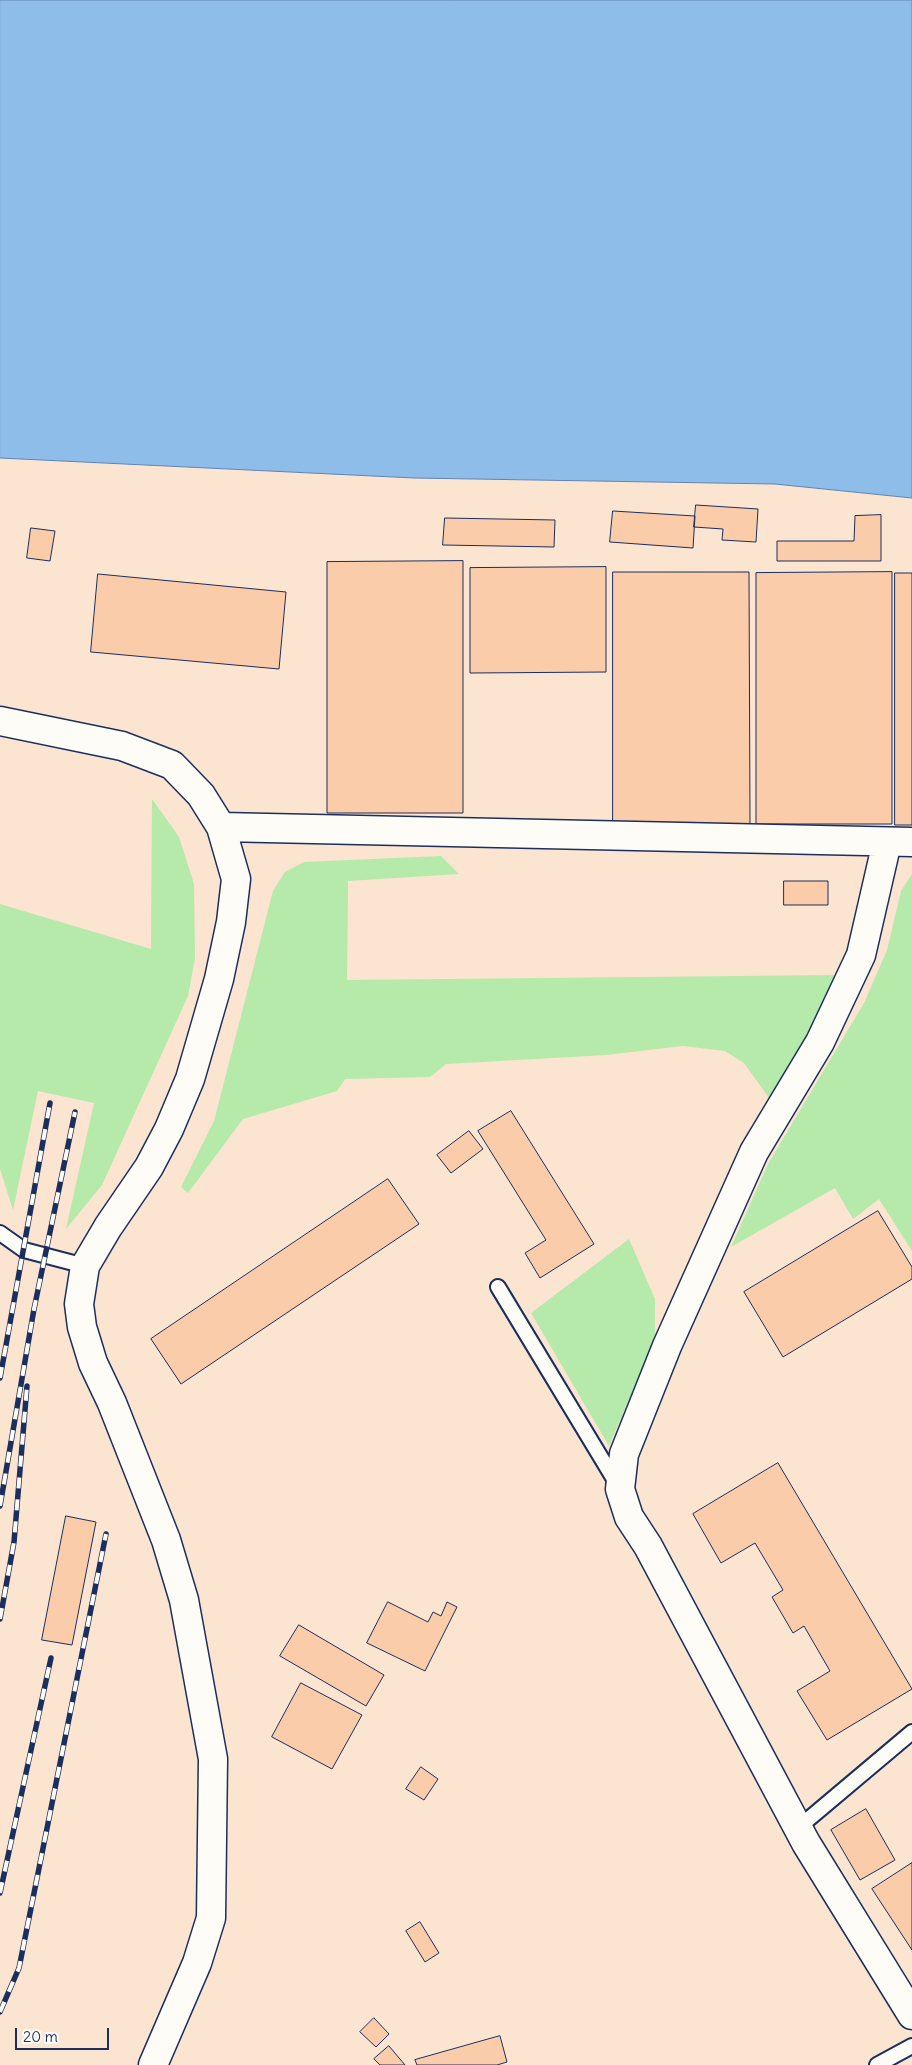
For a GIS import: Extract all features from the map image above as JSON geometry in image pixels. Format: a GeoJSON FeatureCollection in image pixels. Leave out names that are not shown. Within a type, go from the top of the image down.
{"type":"FeatureCollection","features":[{"type":"Feature","properties":{"kind":"street"},"geometry":{"type":"LineString","coordinates":[[0,721],[122,746],[172,765],[201,795],[221,827],[236,879],[232,922],[219,979],[190,1079],[169,1130],[149,1167],[108,1227],[85,1266],[79,1304],[82,1326],[93,1363],[112,1403],[166,1540],[179,1583],[184,1600],[213,1759],[211,1918],[198,1963],[153,2065]]}},
{"type":"Feature","properties":{"kind":"street"},"geometry":{"type":"LineString","coordinates":[[221,827],[900,842],[861,954],[820,1042],[754,1152],[667,1346],[624,1454],[620,1489],[629,1516],[648,1546],[798,1828],[912,2015]]}},
{"type":"Feature","properties":{"kind":"lane"},"geometry":{"type":"LineString","coordinates":[[0,1233],[24,1250],[85,1266]]}},
{"type":"Feature","properties":{"kind":"lane"},"geometry":{"type":"LineString","coordinates":[[498,1287],[620,1489]]}},
{"type":"Feature","properties":{"kind":"lane"},"geometry":{"type":"LineString","coordinates":[[798,1828],[912,1732]]}},
{"type":"Feature","properties":{"kind":"lane"},"geometry":{"type":"LineString","coordinates":[[877,2065],[912,2046]]}},
{"type":"Feature","properties":{"kind":"shaded area"},"geometry":{"type":"Polygon","coordinates":[[[0,458],[414,478],[775,484],[912,498],[912,2065],[0,2065],[0,458]]]}},
{"type":"Feature","properties":{"kind":"green space"},"geometry":{"type":"Polygon","coordinates":[[[152,799],[179,837],[194,884],[195,958],[188,996],[102,1185],[66,1229],[94,1103],[38,1091],[13,1210],[0,1169],[0,904],[151,949],[152,799]]]}},
{"type":"Feature","properties":{"kind":"green space"},"geometry":{"type":"Polygon","coordinates":[[[441,856],[459,874],[348,881],[347,980],[837,975],[801,1046],[769,1098],[744,1063],[725,1051],[683,1046],[606,1055],[446,1064],[430,1077],[345,1079],[337,1091],[243,1119],[188,1193],[181,1187],[214,1121],[273,891],[285,872],[304,862],[441,856]]]}},
{"type":"Feature","properties":{"kind":"green space"},"geometry":{"type":"Polygon","coordinates":[[[912,874],[912,1251],[879,1199],[853,1219],[835,1188],[731,1247],[768,1164],[864,1003],[887,950],[901,891],[912,874]]]}},
{"type":"Feature","properties":{"kind":"green space"},"geometry":{"type":"Polygon","coordinates":[[[629,1239],[655,1299],[655,1338],[609,1446],[531,1313],[629,1239]]]}},
{"type":"Feature","properties":{"kind":"water"},"geometry":{"type":"Polygon","coordinates":[[[0,0],[912,0],[912,498],[775,484],[414,478],[0,458],[0,0]]]}},
{"type":"Feature","properties":{"kind":"building"},"geometry":{"type":"Polygon","coordinates":[[[696,505],[758,509],[756,542],[722,540],[723,529],[694,527],[696,505]]]}},
{"type":"Feature","properties":{"kind":"building"},"geometry":{"type":"Polygon","coordinates":[[[613,511],[695,516],[693,548],[610,542],[613,511]]]}},
{"type":"Feature","properties":{"kind":"building"},"geometry":{"type":"Polygon","coordinates":[[[881,515],[881,561],[777,561],[777,541],[854,541],[855,516],[881,515]]]}},
{"type":"Feature","properties":{"kind":"building"},"geometry":{"type":"Polygon","coordinates":[[[445,518],[555,520],[554,547],[443,545],[445,518]]]}},
{"type":"Feature","properties":{"kind":"building"},"geometry":{"type":"Polygon","coordinates":[[[31,528],[55,531],[50,561],[27,558],[31,528]]]}},
{"type":"Feature","properties":{"kind":"building"},"geometry":{"type":"Polygon","coordinates":[[[463,561],[463,813],[327,813],[327,562],[463,561]]]}},
{"type":"Feature","properties":{"kind":"building"},"geometry":{"type":"Polygon","coordinates":[[[606,567],[606,672],[470,673],[470,568],[606,567]]]}},
{"type":"Feature","properties":{"kind":"building"},"geometry":{"type":"Polygon","coordinates":[[[613,572],[749,572],[750,824],[613,824],[613,572]]]}},
{"type":"Feature","properties":{"kind":"building"},"geometry":{"type":"Polygon","coordinates":[[[892,572],[892,824],[756,824],[756,573],[892,572]]]}},
{"type":"Feature","properties":{"kind":"building"},"geometry":{"type":"Polygon","coordinates":[[[895,573],[912,573],[912,825],[895,825],[895,573]]]}},
{"type":"Feature","properties":{"kind":"building"},"geometry":{"type":"Polygon","coordinates":[[[98,574],[286,592],[279,669],[91,652],[98,574]]]}},
{"type":"Feature","properties":{"kind":"building"},"geometry":{"type":"Polygon","coordinates":[[[784,881],[828,881],[828,905],[784,905],[784,881]]]}},
{"type":"Feature","properties":{"kind":"building"},"geometry":{"type":"Polygon","coordinates":[[[511,1111],[594,1244],[540,1278],[525,1253],[546,1240],[478,1131],[511,1111]]]}},
{"type":"Feature","properties":{"kind":"building"},"geometry":{"type":"Polygon","coordinates":[[[469,1131],[483,1149],[451,1173],[437,1155],[469,1131]]]}},
{"type":"Feature","properties":{"kind":"building"},"geometry":{"type":"Polygon","coordinates":[[[388,1179],[419,1224],[181,1384],[151,1339],[388,1179]]]}},
{"type":"Feature","properties":{"kind":"building"},"geometry":{"type":"Polygon","coordinates":[[[878,1211],[912,1267],[912,1279],[783,1357],[744,1292],[878,1211]]]}},
{"type":"Feature","properties":{"kind":"building"},"geometry":{"type":"Polygon","coordinates":[[[778,1463],[912,1689],[827,1740],[797,1691],[830,1671],[804,1626],[793,1633],[772,1597],[783,1590],[755,1543],[721,1563],[693,1514],[778,1463]]]}},
{"type":"Feature","properties":{"kind":"building"},"geometry":{"type":"Polygon","coordinates":[[[66,1516],[96,1522],[72,1645],[42,1640],[66,1516]]]}},
{"type":"Feature","properties":{"kind":"building"},"geometry":{"type":"Polygon","coordinates":[[[388,1602],[428,1622],[433,1612],[441,1616],[447,1602],[457,1607],[425,1671],[367,1643],[388,1602]]]}},
{"type":"Feature","properties":{"kind":"building"},"geometry":{"type":"Polygon","coordinates":[[[299,1625],[384,1675],[366,1706],[280,1656],[299,1625]]]}},
{"type":"Feature","properties":{"kind":"building"},"geometry":{"type":"Polygon","coordinates":[[[301,1683],[362,1715],[332,1769],[272,1737],[301,1683]]]}},
{"type":"Feature","properties":{"kind":"building"},"geometry":{"type":"Polygon","coordinates":[[[421,1767],[438,1779],[424,1800],[406,1789],[421,1767]]]}},
{"type":"Feature","properties":{"kind":"building"},"geometry":{"type":"Polygon","coordinates":[[[866,1809],[895,1860],[860,1880],[831,1830],[866,1809]]]}},
{"type":"Feature","properties":{"kind":"building"},"geometry":{"type":"Polygon","coordinates":[[[912,1863],[912,1950],[872,1889],[912,1863]]]}},
{"type":"Feature","properties":{"kind":"building"},"geometry":{"type":"Polygon","coordinates":[[[420,1922],[439,1953],[425,1962],[406,1931],[420,1922]]]}},
{"type":"Feature","properties":{"kind":"building"},"geometry":{"type":"Polygon","coordinates":[[[374,2018],[389,2034],[376,2047],[360,2032],[374,2018]]]}},
{"type":"Feature","properties":{"kind":"building"},"geometry":{"type":"Polygon","coordinates":[[[500,2036],[507,2062],[497,2065],[417,2065],[415,2060],[500,2036]]]}},
{"type":"Feature","properties":{"kind":"building"},"geometry":{"type":"Polygon","coordinates":[[[389,2046],[405,2065],[380,2065],[374,2059],[389,2046]]]}},
{"type":"Feature","properties":{"kind":"railway"},"geometry":{"type":"LineString","coordinates":[[0,1378],[50,1103]]}},
{"type":"Feature","properties":{"kind":"railway"},"geometry":{"type":"LineString","coordinates":[[0,1506],[34,1309],[75,1112]]}},
{"type":"Feature","properties":{"kind":"railway"},"geometry":{"type":"LineString","coordinates":[[0,1619],[14,1542],[27,1386]]}},
{"type":"Feature","properties":{"kind":"railway"},"geometry":{"type":"LineString","coordinates":[[0,2012],[19,1968],[106,1534]]}},
{"type":"Feature","properties":{"kind":"railway"},"geometry":{"type":"LineString","coordinates":[[0,1893],[51,1658]]}}]}
